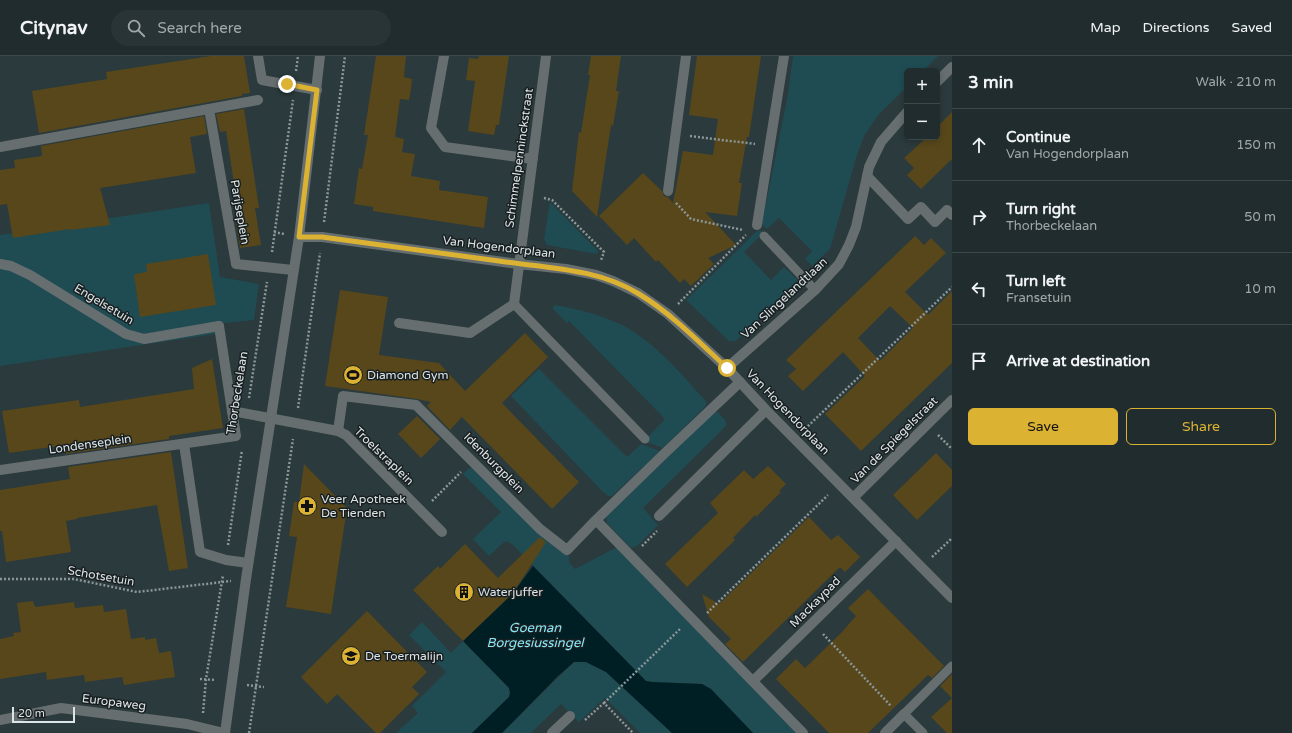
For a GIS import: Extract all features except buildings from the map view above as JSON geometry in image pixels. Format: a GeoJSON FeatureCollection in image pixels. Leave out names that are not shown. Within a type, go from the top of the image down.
{"type":"FeatureCollection","features":[{"type":"Feature","properties":{"kind":"street"},"geometry":{"type":"LineString","coordinates":[[258,56],[262,80],[317,90]]}},
{"type":"Feature","properties":{"kind":"street"},"geometry":{"type":"LineString","coordinates":[[225,733],[248,563],[299,237],[320,56]]}},
{"type":"Feature","properties":{"kind":"street"},"geometry":{"type":"LineString","coordinates":[[444,56],[431,128],[445,147],[533,159]]}},
{"type":"Feature","properties":{"kind":"street","name":"Schimmelpenninckstraat"},"geometry":{"type":"LineString","coordinates":[[518,264],[546,56]]}},
{"type":"Feature","properties":{"kind":"street"},"geometry":{"type":"LineString","coordinates":[[668,191],[686,56]]}},
{"type":"Feature","properties":{"kind":"street"},"geometry":{"type":"LineString","coordinates":[[753,228],[769,146],[784,56]]}},
{"type":"Feature","properties":{"kind":"street"},"geometry":{"type":"LineString","coordinates":[[940,79],[952,67]]}},
{"type":"Feature","properties":{"kind":"street"},"geometry":{"type":"LineString","coordinates":[[0,147],[258,100]]}},
{"type":"Feature","properties":{"kind":"street","name":"Parijseplein"},"geometry":{"type":"LineString","coordinates":[[209,109],[236,264],[293,270]]}},
{"type":"Feature","properties":{"kind":"street","name":"Van Slingelandtlaan"},"geometry":{"type":"LineString","coordinates":[[727,368],[815,290],[839,264],[856,227],[869,167],[881,142],[904,115]]}},
{"type":"Feature","properties":{"kind":"street"},"geometry":{"type":"LineString","coordinates":[[867,176],[908,219],[921,207],[935,222],[948,210],[952,215]]}},
{"type":"Feature","properties":{"kind":"street","name":"Van Hogendorplaan"},"geometry":{"type":"LineString","coordinates":[[299,237],[322,237],[518,264],[566,269],[596,275],[638,293],[668,314],[727,368],[766,410],[854,497],[952,598]]}},
{"type":"Feature","properties":{"kind":"street","name":"Engelsetuin"},"geometry":{"type":"LineString","coordinates":[[0,264],[11,266],[30,275],[126,334],[144,339],[219,326],[232,411]]}},
{"type":"Feature","properties":{"kind":"street"},"geometry":{"type":"LineString","coordinates":[[399,323],[470,333],[514,304],[518,264]]}},
{"type":"Feature","properties":{"kind":"street"},"geometry":{"type":"LineString","coordinates":[[740,382],[664,453],[596,520],[804,733]]}},
{"type":"Feature","properties":{"kind":"street","name":"Idenburgplein"},"geometry":{"type":"LineString","coordinates":[[338,431],[343,396],[416,405],[540,529],[567,550],[596,520]]}},
{"type":"Feature","properties":{"kind":"street","name":"Van de Spiegelstraat"},"geometry":{"type":"LineString","coordinates":[[854,497],[952,400]]}},
{"type":"Feature","properties":{"kind":"street"},"geometry":{"type":"LineString","coordinates":[[659,516],[766,410]]}},
{"type":"Feature","properties":{"kind":"street"},"geometry":{"type":"LineString","coordinates":[[232,411],[270,418]]}},
{"type":"Feature","properties":{"kind":"street","name":"Londenseplein"},"geometry":{"type":"LineString","coordinates":[[0,470],[236,436],[232,411]]}},
{"type":"Feature","properties":{"kind":"street","name":"Troelstraplein"},"geometry":{"type":"LineString","coordinates":[[270,418],[338,431],[346,435],[442,532]]}},
{"type":"Feature","properties":{"kind":"street"},"geometry":{"type":"LineString","coordinates":[[184,444],[200,552],[226,560],[248,563]]}},
{"type":"Feature","properties":{"kind":"street","name":"Mackaypad"},"geometry":{"type":"LineString","coordinates":[[753,681],[896,541]]}},
{"type":"Feature","properties":{"kind":"street","name":"Europaweg"},"geometry":{"type":"LineString","coordinates":[[0,720],[60,708],[187,724],[225,733]]}},
{"type":"Feature","properties":{"kind":"street"},"geometry":{"type":"LineString","coordinates":[[885,733],[902,715]]}},
{"type":"Feature","properties":{"kind":"street"},"geometry":{"type":"LineString","coordinates":[[552,733],[570,716]]}},
{"type":"Feature","properties":{"kind":"lane"},"geometry":{"type":"LineString","coordinates":[[764,236],[815,290]]}},
{"type":"Feature","properties":{"kind":"lane"},"geometry":{"type":"LineString","coordinates":[[514,304],[645,439]]}},
{"type":"Feature","properties":{"kind":"lane"},"geometry":{"type":"LineString","coordinates":[[923,733],[902,715],[952,666]]}},
{"type":"Feature","properties":{"kind":"path","name":"Thorbeckelaan"},"geometry":{"type":"LineString","coordinates":[[247,414],[270,268],[298,56]]}},
{"type":"Feature","properties":{"kind":"path"},"geometry":{"type":"LineString","coordinates":[[249,733],[296,423],[345,56]]}},
{"type":"Feature","properties":{"kind":"path"},"geometry":{"type":"LineString","coordinates":[[676,134],[769,146]]}},
{"type":"Feature","properties":{"kind":"path"},"geometry":{"type":"LineString","coordinates":[[668,191],[673,200],[691,219],[753,228]]}},
{"type":"Feature","properties":{"kind":"path"},"geometry":{"type":"LineString","coordinates":[[528,196],[552,200],[604,252],[596,275]]}},
{"type":"Feature","properties":{"kind":"path"},"geometry":{"type":"LineString","coordinates":[[668,314],[753,228]]}},
{"type":"Feature","properties":{"kind":"path"},"geometry":{"type":"LineString","coordinates":[[795,439],[952,287]]}},
{"type":"Feature","properties":{"kind":"path","name":"Thorbeckelaan"},"geometry":{"type":"LineString","coordinates":[[201,727],[206,679],[221,582],[226,560],[242,444]]}},
{"type":"Feature","properties":{"kind":"path"},"geometry":{"type":"LineString","coordinates":[[421,512],[473,461]]}},
{"type":"Feature","properties":{"kind":"path"},"geometry":{"type":"LineString","coordinates":[[570,716],[579,726],[648,660],[694,620],[840,484]]}},
{"type":"Feature","properties":{"kind":"path"},"geometry":{"type":"LineString","coordinates":[[631,556],[661,527],[659,516]]}},
{"type":"Feature","properties":{"kind":"path"},"geometry":{"type":"LineString","coordinates":[[922,567],[952,538]]}},
{"type":"Feature","properties":{"kind":"path","name":"Schotsetuin"},"geometry":{"type":"LineString","coordinates":[[0,579],[74,579],[138,592],[246,579]]}},
{"type":"Feature","properties":{"kind":"path"},"geometry":{"type":"LineString","coordinates":[[812,623],[902,715]]}},
{"type":"Feature","properties":{"kind":"path"},"geometry":{"type":"LineString","coordinates":[[604,703],[633,733]]}},
{"type":"Feature","properties":{"kind":"shaded area"},"geometry":{"type":"Polygon","coordinates":[[[793,56],[938,56],[926,68],[904,68],[904,90],[879,114],[864,136],[857,155],[830,249],[812,266],[805,259],[812,251],[779,218],[767,229],[762,224],[788,94],[793,56]]]}},
{"type":"Feature","properties":{"kind":"shaded area"},"geometry":{"type":"Polygon","coordinates":[[[550,202],[598,251],[597,254],[547,245],[544,239],[550,202]]]}},
{"type":"Feature","properties":{"kind":"shaded area"},"geometry":{"type":"Polygon","coordinates":[[[209,203],[220,277],[259,284],[254,320],[214,324],[215,334],[0,366],[0,235],[209,203]]]}},
{"type":"Feature","properties":{"kind":"shaded area"},"geometry":{"type":"Polygon","coordinates":[[[760,230],[763,233],[744,252],[771,280],[784,267],[798,280],[736,341],[729,341],[686,300],[757,231],[760,230]]]}},
{"type":"Feature","properties":{"kind":"shaded area"},"geometry":{"type":"Polygon","coordinates":[[[555,305],[581,310],[614,321],[646,340],[706,401],[706,406],[663,448],[644,441],[665,419],[569,321],[567,323],[552,308],[555,305]]]}},
{"type":"Feature","properties":{"kind":"shaded area"},"geometry":{"type":"Polygon","coordinates":[[[539,369],[627,457],[641,444],[660,451],[612,496],[608,496],[602,491],[511,396],[539,369]]]}},
{"type":"Feature","properties":{"kind":"shaded area"},"geometry":{"type":"Polygon","coordinates":[[[718,412],[726,421],[726,426],[643,508],[658,525],[637,546],[631,548],[607,523],[606,517],[713,413],[718,412]]]}},
{"type":"Feature","properties":{"kind":"shaded area"},"geometry":{"type":"Polygon","coordinates":[[[472,467],[535,530],[569,556],[569,562],[575,569],[617,547],[800,733],[753,733],[711,689],[702,684],[646,681],[512,544],[506,541],[489,556],[473,539],[501,512],[463,474],[472,467]]]}},
{"type":"Feature","properties":{"kind":"shaded area"},"geometry":{"type":"Polygon","coordinates":[[[422,622],[451,653],[463,641],[509,688],[509,697],[472,733],[396,733],[418,713],[412,706],[446,672],[409,635],[422,622]]]}},
{"type":"Feature","properties":{"kind":"shaded area"},"geometry":{"type":"Polygon","coordinates":[[[574,662],[586,662],[606,672],[672,733],[640,733],[605,698],[579,722],[561,704],[531,733],[502,733],[574,662]]]}},
{"type":"Feature","properties":{"kind":"water","name":"Goeman Borgesiussingel"},"geometry":{"type":"Polygon","coordinates":[[[533,566],[646,681],[702,684],[711,689],[753,733],[672,733],[606,672],[586,662],[574,662],[557,677],[502,733],[472,733],[509,697],[510,693],[509,688],[463,641],[513,593],[533,566]]]}},
{"type":"Feature","properties":{"kind":"place","name":"Diamond Gym"},"geometry":{"type":"Point","coordinates":[353,375]}},
{"type":"Feature","properties":{"kind":"place","name":"Veer Apotheek De Tienden"},"geometry":{"type":"Point","coordinates":[307,506]}},
{"type":"Feature","properties":{"kind":"place","name":"Waterjuffer"},"geometry":{"type":"Point","coordinates":[464,592]}},
{"type":"Feature","properties":{"kind":"place","name":"De Toermalijn"},"geometry":{"type":"Point","coordinates":[351,656]}},
{"type":"Feature","properties":{"kind":"route"},"geometry":{"type":"LineString","coordinates":[[287,84],[317,90],[299,237],[322,237],[518,264],[566,269],[596,275],[638,293],[668,314],[727,368]]}}]}
